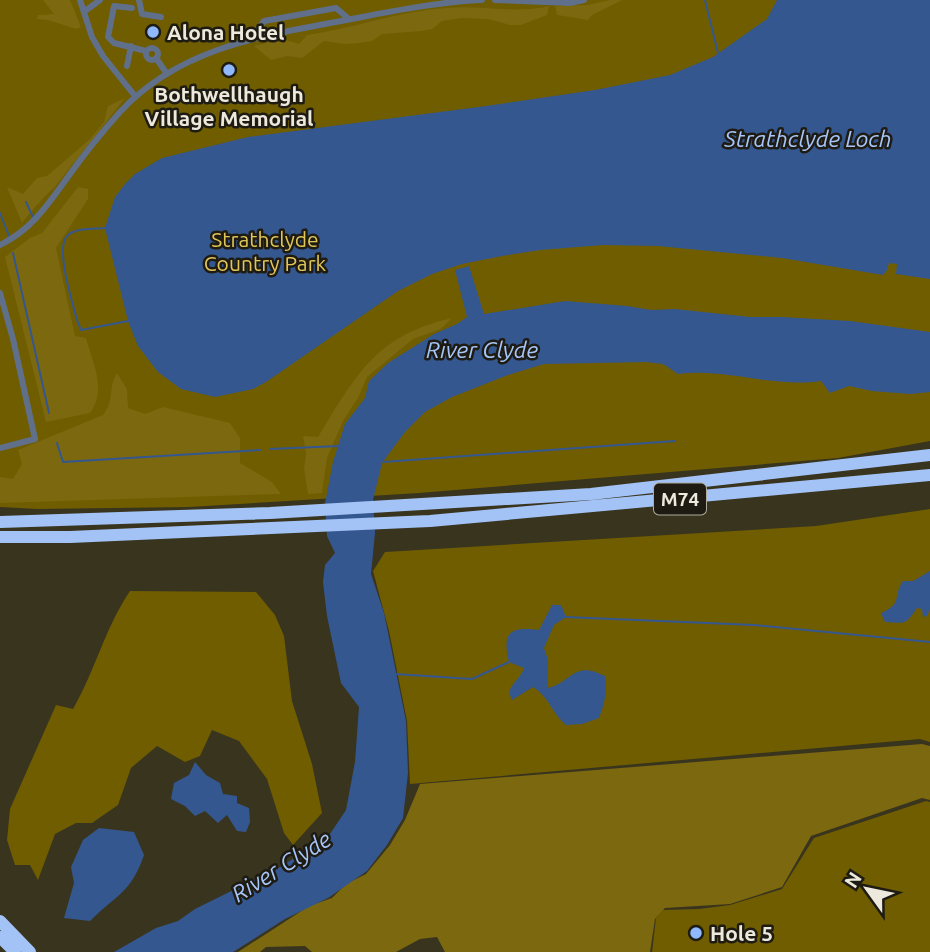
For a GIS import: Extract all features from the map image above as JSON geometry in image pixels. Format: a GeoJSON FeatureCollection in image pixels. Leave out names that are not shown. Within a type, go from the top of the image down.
{"type":"FeatureCollection","features":[{"type":"Feature","properties":{"kind":"highway","name":"M74"},"geometry":{"type":"LineString","coordinates":[[0,522],[270,513],[591,494],[930,455]]}},
{"type":"Feature","properties":{"kind":"highway","name":"M74"},"geometry":{"type":"LineString","coordinates":[[0,537],[70,537],[430,521],[930,475]]}},
{"type":"Feature","properties":{"kind":"highway"},"geometry":{"type":"LineString","coordinates":[[0,514],[66,519]]}},
{"type":"Feature","properties":{"kind":"highway"},"geometry":{"type":"LineString","coordinates":[[0,546],[70,537]]}},
{"type":"Feature","properties":{"kind":"highway"},"geometry":{"type":"LineString","coordinates":[[0,921],[30,952]]}},
{"type":"Feature","properties":{"kind":"highway"},"geometry":{"type":"LineString","coordinates":[[0,937],[15,952]]}},
{"type":"Feature","properties":{"kind":"street"},"geometry":{"type":"LineString","coordinates":[[80,0],[92,37],[119,79],[135,96]]}},
{"type":"Feature","properties":{"kind":"street"},"geometry":{"type":"LineString","coordinates":[[85,11],[100,0]]}},
{"type":"Feature","properties":{"kind":"street"},"geometry":{"type":"LineString","coordinates":[[139,0],[142,14],[161,17]]}},
{"type":"Feature","properties":{"kind":"street"},"geometry":{"type":"LineString","coordinates":[[0,244],[22,233],[47,208],[70,173],[135,96],[190,60],[252,38],[446,2],[482,0]]}},
{"type":"Feature","properties":{"kind":"street"},"geometry":{"type":"LineString","coordinates":[[495,0],[526,3],[570,3],[584,0]]}},
{"type":"Feature","properties":{"kind":"street"},"geometry":{"type":"LineString","coordinates":[[132,8],[114,6],[107,33],[110,40],[146,51],[149,48],[155,49],[158,54],[156,58],[167,74]]}},
{"type":"Feature","properties":{"kind":"street"},"geometry":{"type":"LineString","coordinates":[[252,38],[264,22],[336,8],[349,19]]}},
{"type":"Feature","properties":{"kind":"street"},"geometry":{"type":"LineString","coordinates":[[127,66],[131,46]]}},
{"type":"Feature","properties":{"kind":"street"},"geometry":{"type":"LineString","coordinates":[[0,293],[35,439],[0,448]]}},
{"type":"Feature","properties":{"kind":"green space","name":"Strathclyde Country Park"},"geometry":{"type":"Polygon","coordinates":[[[0,0],[930,0],[930,441],[838,458],[419,493],[189,507],[0,507],[0,0]]]}},
{"type":"Feature","properties":{"kind":"green space"},"geometry":{"type":"Polygon","coordinates":[[[930,509],[930,742],[920,739],[410,784],[407,721],[389,631],[373,571],[385,552],[816,526],[930,509]]]}},
{"type":"Feature","properties":{"kind":"green space"},"geometry":{"type":"Polygon","coordinates":[[[130,591],[256,592],[275,615],[284,636],[292,701],[312,764],[322,813],[293,845],[284,833],[267,779],[239,741],[212,730],[200,756],[185,762],[157,746],[131,768],[118,805],[92,823],[76,823],[55,834],[38,880],[30,865],[15,865],[7,840],[10,809],[56,705],[73,709],[130,591]]]}},
{"type":"Feature","properties":{"kind":"green space"},"geometry":{"type":"Polygon","coordinates":[[[926,801],[930,802],[930,952],[652,952],[656,918],[663,910],[730,905],[782,889],[814,838],[926,801]]]}},
{"type":"Feature","properties":{"kind":"shaded area"},"geometry":{"type":"Polygon","coordinates":[[[43,0],[70,0],[81,27],[76,29],[37,19],[38,15],[54,14],[43,0]]]}},
{"type":"Feature","properties":{"kind":"shaded area"},"geometry":{"type":"Polygon","coordinates":[[[622,0],[592,15],[588,20],[557,15],[555,6],[587,5],[622,0]]]}},
{"type":"Feature","properties":{"kind":"shaded area"},"geometry":{"type":"Polygon","coordinates":[[[549,6],[547,15],[521,25],[488,19],[462,18],[442,21],[432,29],[382,34],[372,41],[345,44],[324,41],[302,58],[287,56],[271,60],[254,46],[283,39],[299,44],[307,35],[429,10],[459,7],[524,9],[549,6]]]}},
{"type":"Feature","properties":{"kind":"shaded area"},"geometry":{"type":"Polygon","coordinates":[[[125,98],[54,188],[22,223],[7,187],[23,194],[37,178],[47,176],[90,139],[104,122],[108,106],[125,98]]]}},
{"type":"Feature","properties":{"kind":"shaded area"},"geometry":{"type":"Polygon","coordinates":[[[78,187],[88,189],[88,199],[56,248],[75,336],[86,338],[97,377],[98,395],[90,413],[46,422],[5,257],[30,238],[42,233],[78,187]]]}},
{"type":"Feature","properties":{"kind":"shaded area"},"geometry":{"type":"Polygon","coordinates":[[[452,318],[441,329],[413,339],[367,377],[327,458],[322,493],[308,494],[303,436],[318,437],[357,377],[386,347],[426,325],[452,318]]]}},
{"type":"Feature","properties":{"kind":"shaded area"},"geometry":{"type":"Polygon","coordinates":[[[117,373],[127,389],[128,408],[145,414],[163,407],[230,423],[240,438],[240,463],[272,482],[281,494],[0,503],[0,477],[13,479],[22,464],[18,450],[103,415],[117,373]]]}},
{"type":"Feature","properties":{"kind":"shaded area"},"geometry":{"type":"Polygon","coordinates":[[[922,744],[930,746],[930,800],[922,798],[811,836],[782,887],[730,904],[665,908],[655,919],[650,952],[445,952],[437,937],[420,939],[396,952],[312,952],[305,946],[266,947],[260,952],[238,952],[309,906],[332,898],[346,884],[366,874],[390,845],[405,820],[420,784],[922,744]]]}},
{"type":"Feature","properties":{"kind":"water","name":"Strathclyde Loch"},"geometry":{"type":"Polygon","coordinates":[[[777,0],[930,0],[930,279],[896,274],[897,264],[889,263],[883,275],[782,258],[658,246],[603,245],[540,250],[462,264],[432,274],[398,291],[253,389],[215,397],[181,389],[158,372],[138,346],[128,321],[105,228],[115,197],[125,184],[135,174],[162,158],[248,137],[595,90],[670,75],[713,57],[767,19],[777,0]]]}},
{"type":"Feature","properties":{"kind":"water","name":"River Clyde"},"geometry":{"type":"Polygon","coordinates":[[[469,266],[484,314],[565,301],[750,317],[850,321],[930,332],[930,392],[910,394],[849,386],[830,393],[821,381],[785,382],[714,374],[678,374],[663,364],[646,362],[544,364],[452,397],[425,412],[405,432],[382,463],[373,500],[375,533],[371,574],[384,613],[406,721],[408,773],[403,818],[367,871],[328,898],[285,919],[233,952],[114,952],[156,928],[178,921],[195,909],[280,867],[328,837],[346,810],[355,762],[359,707],[341,683],[323,582],[325,565],[335,553],[327,536],[325,503],[333,462],[345,424],[365,398],[369,381],[388,363],[467,317],[455,270],[469,266]]]}},
{"type":"Feature","properties":{"kind":"water"},"geometry":{"type":"Polygon","coordinates":[[[930,571],[930,609],[927,616],[923,617],[922,609],[917,608],[904,622],[885,622],[881,613],[893,606],[903,581],[913,581],[930,571]]]}},
{"type":"Feature","properties":{"kind":"water"},"geometry":{"type":"Polygon","coordinates":[[[552,605],[561,605],[566,617],[554,625],[544,648],[548,660],[548,688],[580,671],[587,670],[605,676],[605,697],[599,718],[582,724],[566,725],[533,687],[512,700],[509,693],[524,668],[509,662],[508,638],[514,631],[521,629],[539,630],[552,605]]]}},
{"type":"Feature","properties":{"kind":"water"},"geometry":{"type":"Polygon","coordinates":[[[195,762],[206,775],[220,783],[223,794],[237,796],[237,803],[249,808],[250,822],[246,832],[237,831],[227,815],[218,823],[205,811],[195,816],[185,806],[171,799],[174,783],[189,775],[195,762]]]}},
{"type":"Feature","properties":{"kind":"water"},"geometry":{"type":"Polygon","coordinates":[[[99,828],[134,832],[144,855],[139,868],[128,886],[90,921],[64,918],[74,883],[71,867],[83,840],[99,828]]]}},
{"type":"Feature","properties":{"kind":"waterway"},"geometry":{"type":"LineString","coordinates":[[705,0],[718,53]]}},
{"type":"Feature","properties":{"kind":"waterway"},"geometry":{"type":"LineString","coordinates":[[26,202],[33,217]]}},
{"type":"Feature","properties":{"kind":"waterway"},"geometry":{"type":"LineString","coordinates":[[0,213],[9,236]]}},
{"type":"Feature","properties":{"kind":"waterway"},"geometry":{"type":"LineString","coordinates":[[105,228],[76,231],[64,241],[64,263],[69,289],[81,330],[128,321]]}},
{"type":"Feature","properties":{"kind":"waterway"},"geometry":{"type":"LineString","coordinates":[[13,253],[49,413]]}},
{"type":"Feature","properties":{"kind":"waterway"},"geometry":{"type":"LineString","coordinates":[[383,462],[675,441]]}},
{"type":"Feature","properties":{"kind":"waterway"},"geometry":{"type":"LineString","coordinates":[[57,443],[63,462],[260,450]]}},
{"type":"Feature","properties":{"kind":"waterway"},"geometry":{"type":"LineString","coordinates":[[270,449],[339,446]]}},
{"type":"Feature","properties":{"kind":"waterway"},"geometry":{"type":"LineString","coordinates":[[566,617],[754,625],[930,642]]}},
{"type":"Feature","properties":{"kind":"waterway"},"geometry":{"type":"LineString","coordinates":[[395,674],[472,679],[509,662]]}},
{"type":"Feature","properties":{"kind":"place","name":"Alona Hotel"},"geometry":{"type":"Point","coordinates":[153,32]}},
{"type":"Feature","properties":{"kind":"place","name":"Bothwellhaugh Village Memorial"},"geometry":{"type":"Point","coordinates":[229,70]}},
{"type":"Feature","properties":{"kind":"place","name":"Hole 5"},"geometry":{"type":"Point","coordinates":[696,933]}}]}
